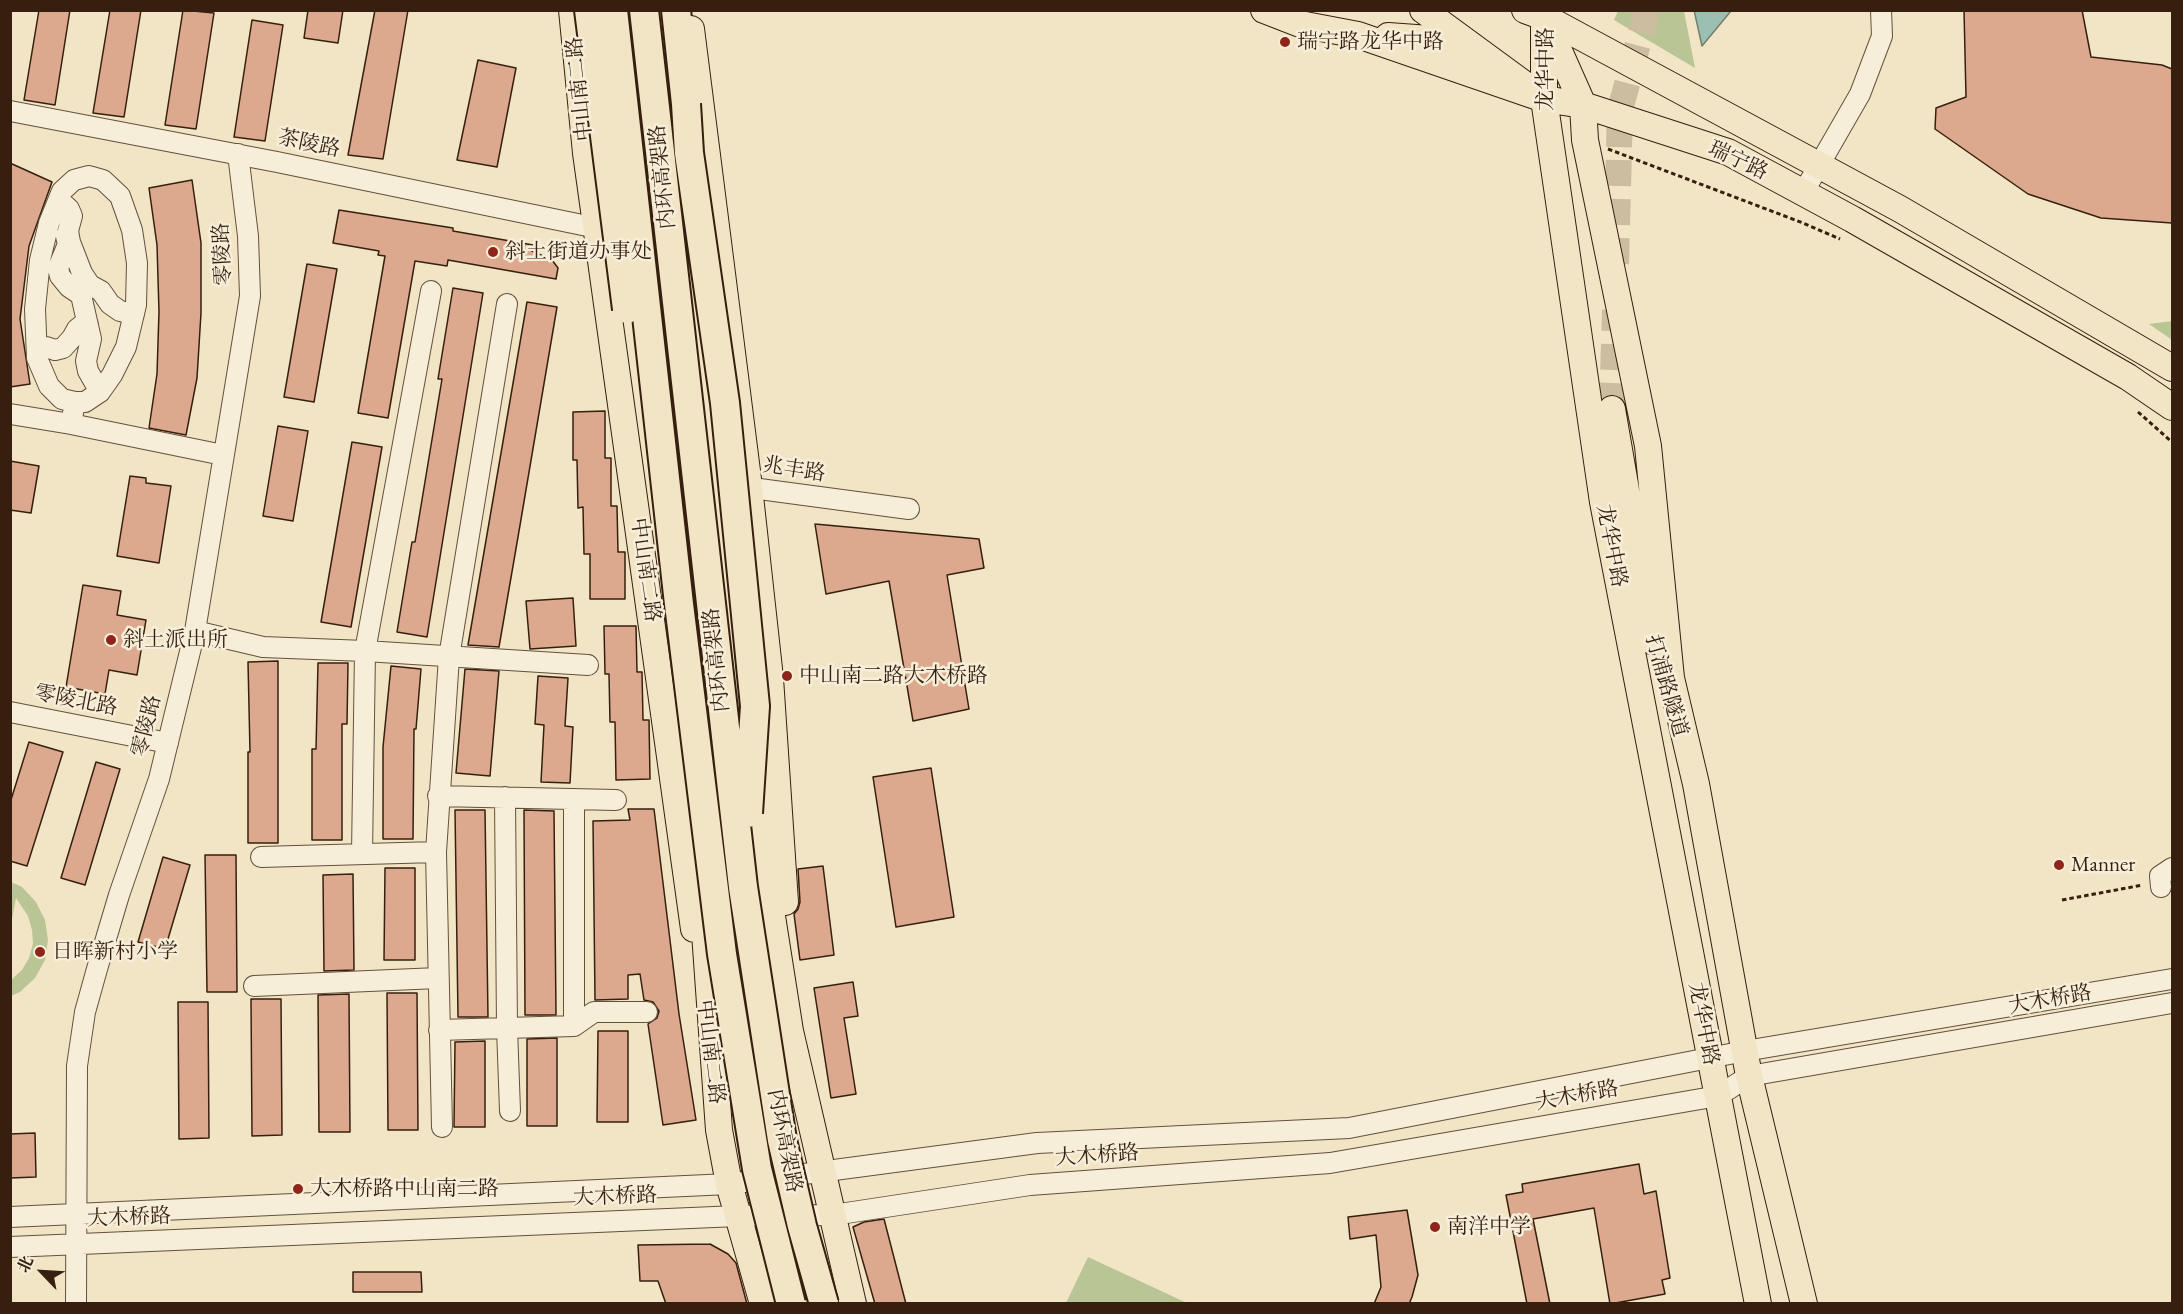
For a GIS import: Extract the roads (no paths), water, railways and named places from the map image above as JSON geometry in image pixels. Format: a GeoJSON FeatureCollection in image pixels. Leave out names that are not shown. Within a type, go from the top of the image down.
{"type":"FeatureCollection","features":[{"type":"Feature","properties":{"kind":"highway"},"geometry":{"type":"LineString","coordinates":[[588,10],[606,134],[668,655],[716,900]]}},
{"type":"Feature","properties":{"kind":"highway","name":"内环高架路"},"geometry":{"type":"LineString","coordinates":[[613,10],[679,604],[722,954],[757,1169],[791,1304]]}},
{"type":"Feature","properties":{"kind":"highway","name":"内环高架路"},"geometry":{"type":"LineString","coordinates":[[644,10],[743,887],[782,1140],[802,1226],[824,1304]]}},
{"type":"Feature","properties":{"kind":"highway"},"geometry":{"type":"LineString","coordinates":[[674,10],[686,104],[689,153],[725,403],[754,706],[743,887]]}},
{"type":"Feature","properties":{"kind":"main road","name":"中山南二路"},"geometry":{"type":"LineString","coordinates":[[572,10],[586,153],[720,1130],[729,1184],[763,1304]]}},
{"type":"Feature","properties":{"kind":"main road","name":"中山南二路"},"geometry":{"type":"LineString","coordinates":[[602,10],[684,563],[695,783],[720,1130]]}},
{"type":"Feature","properties":{"kind":"main road"},"geometry":{"type":"LineString","coordinates":[[674,10],[697,335],[737,688],[790,1031],[853,1304]]}},
{"type":"Feature","properties":{"kind":"main road"},"geometry":{"type":"LineString","coordinates":[[687,10],[749,487],[770,678],[790,964],[790,1031]]}},
{"type":"Feature","properties":{"kind":"main road","name":"瑞宁路"},"geometry":{"type":"LineString","coordinates":[[1264,10],[1300,24],[1358,35],[1544,99],[1583,105],[1728,152],[2128,377],[2172,407]]}},
{"type":"Feature","properties":{"kind":"main road"},"geometry":{"type":"LineString","coordinates":[[1423,10],[1544,99]]}},
{"type":"Feature","properties":{"kind":"main road","name":"瑞宁路"},"geometry":{"type":"LineString","coordinates":[[1538,13],[1900,209],[2172,368]]}},
{"type":"Feature","properties":{"kind":"main road","name":"龙华中路"},"geometry":{"type":"LineString","coordinates":[[1538,13],[1544,99],[1603,502],[1758,1304]]}},
{"type":"Feature","properties":{"kind":"main road","name":"龙华中路"},"geometry":{"type":"LineString","coordinates":[[1538,13],[1583,105],[1585,140],[1648,446],[1671,678],[1696,784],[1749,1076],[1804,1304]]}},
{"type":"Feature","properties":{"kind":"main road"},"geometry":{"type":"LineString","coordinates":[[1358,35],[1444,40],[1484,55]]}},
{"type":"Feature","properties":{"kind":"main road","name":"打浦路隧道"},"geometry":{"type":"LineString","coordinates":[[1612,409],[1655,662],[1696,784]]}},
{"type":"Feature","properties":{"kind":"street"},"geometry":{"type":"LineString","coordinates":[[1803,193],[1860,94],[1882,36],[1881,10]]}},
{"type":"Feature","properties":{"kind":"street","name":"茶陵路"},"geometry":{"type":"LineString","coordinates":[[10,111],[238,154],[597,228]]}},
{"type":"Feature","properties":{"kind":"street","name":"零陵路"},"geometry":{"type":"LineString","coordinates":[[76,1304],[77,1066],[85,1012],[119,895],[159,778],[195,631],[250,296],[248,236],[238,154]]}},
{"type":"Feature","properties":{"kind":"street"},"geometry":{"type":"LineString","coordinates":[[89,176],[104,180],[120,196],[132,230],[137,263],[134,314],[126,347],[112,375],[100,392],[86,402],[62,399],[49,386],[37,358],[35,309],[40,260],[58,200],[62,191],[75,180],[89,176]]}},
{"type":"Feature","properties":{"kind":"street"},"geometry":{"type":"LineString","coordinates":[[58,200],[69,209],[72,216],[65,237],[68,244],[58,268],[60,276],[69,287],[81,295]]}},
{"type":"Feature","properties":{"kind":"street"},"geometry":{"type":"LineString","coordinates":[[68,231],[82,273],[90,285],[101,291],[110,304],[120,311],[134,314]]}},
{"type":"Feature","properties":{"kind":"street"},"geometry":{"type":"LineString","coordinates":[[82,273],[81,295],[91,339],[86,361],[88,371],[100,392]]}},
{"type":"Feature","properties":{"kind":"street"},"geometry":{"type":"LineString","coordinates":[[362,854],[365,651],[431,291]]}},
{"type":"Feature","properties":{"kind":"street"},"geometry":{"type":"LineString","coordinates":[[442,1127],[436,852],[438,795],[449,657],[507,304]]}},
{"type":"Feature","properties":{"kind":"street"},"geometry":{"type":"LineString","coordinates":[[37,351],[46,347],[55,350],[63,348],[77,329],[82,325],[88,325]]}},
{"type":"Feature","properties":{"kind":"street"},"geometry":{"type":"LineString","coordinates":[[70,424],[75,402]]}},
{"type":"Feature","properties":{"kind":"street"},"geometry":{"type":"LineString","coordinates":[[10,414],[223,455]]}},
{"type":"Feature","properties":{"kind":"street","name":"兆丰路"},"geometry":{"type":"LineString","coordinates":[[671,483],[749,487],[909,509]]}},
{"type":"Feature","properties":{"kind":"street"},"geometry":{"type":"LineString","coordinates":[[195,631],[263,647],[588,665]]}},
{"type":"Feature","properties":{"kind":"street","name":"零陵北路"},"geometry":{"type":"LineString","coordinates":[[10,712],[168,743]]}},
{"type":"Feature","properties":{"kind":"street"},"geometry":{"type":"LineString","coordinates":[[438,795],[616,800]]}},
{"type":"Feature","properties":{"kind":"street"},"geometry":{"type":"LineString","coordinates":[[505,797],[510,1111]]}},
{"type":"Feature","properties":{"kind":"street"},"geometry":{"type":"LineString","coordinates":[[574,799],[574,1026]]}},
{"type":"Feature","properties":{"kind":"street"},"geometry":{"type":"LineString","coordinates":[[261,857],[436,852]]}},
{"type":"Feature","properties":{"kind":"street"},"geometry":{"type":"LineString","coordinates":[[2156,885],[2160,876],[2172,868]]}},
{"type":"Feature","properties":{"kind":"street"},"geometry":{"type":"LineString","coordinates":[[254,986],[438,978]]}},
{"type":"Feature","properties":{"kind":"street","name":"大木桥路"},"geometry":{"type":"LineString","coordinates":[[10,1217],[76,1212],[729,1184],[1037,1143],[1349,1128],[1745,1051],[2172,979]]}},
{"type":"Feature","properties":{"kind":"street","name":"大木桥路"},"geometry":{"type":"LineString","coordinates":[[10,1247],[738,1216],[833,1215],[1030,1185],[1330,1163],[1718,1096],[1749,1076],[2172,1003]]}},
{"type":"Feature","properties":{"kind":"street"},"geometry":{"type":"LineString","coordinates":[[439,1030],[574,1026],[594,1012],[647,1012]]}},
{"type":"Feature","properties":{"kind":"tunnel"},"geometry":{"type":"LineString","coordinates":[[1616,264],[1620,110],[1647,10]]}},
{"type":"Feature","properties":{"kind":"tunnel"},"geometry":{"type":"LineString","coordinates":[[1612,409],[1615,310]]}},
{"type":"Feature","properties":{"kind":"place","name":"瑞宁路龙华中路"},"geometry":{"type":"Point","coordinates":[1285,42]}},
{"type":"Feature","properties":{"kind":"place","name":"斜土街道办事处"},"geometry":{"type":"Point","coordinates":[493,252]}},
{"type":"Feature","properties":{"kind":"place","name":"斜土派出所"},"geometry":{"type":"Point","coordinates":[111,640]}},
{"type":"Feature","properties":{"kind":"place","name":"中山南二路大木桥路"},"geometry":{"type":"Point","coordinates":[787,676]}},
{"type":"Feature","properties":{"kind":"place","name":"Manner"},"geometry":{"type":"Point","coordinates":[2059,865]}},
{"type":"Feature","properties":{"kind":"place","name":"日晖新村小学"},"geometry":{"type":"Point","coordinates":[40,952]}},
{"type":"Feature","properties":{"kind":"place","name":"大木桥路中山南二路"},"geometry":{"type":"Point","coordinates":[298,1189]}},
{"type":"Feature","properties":{"kind":"place","name":"南洋中学"},"geometry":{"type":"Point","coordinates":[1435,1227]}}]}
